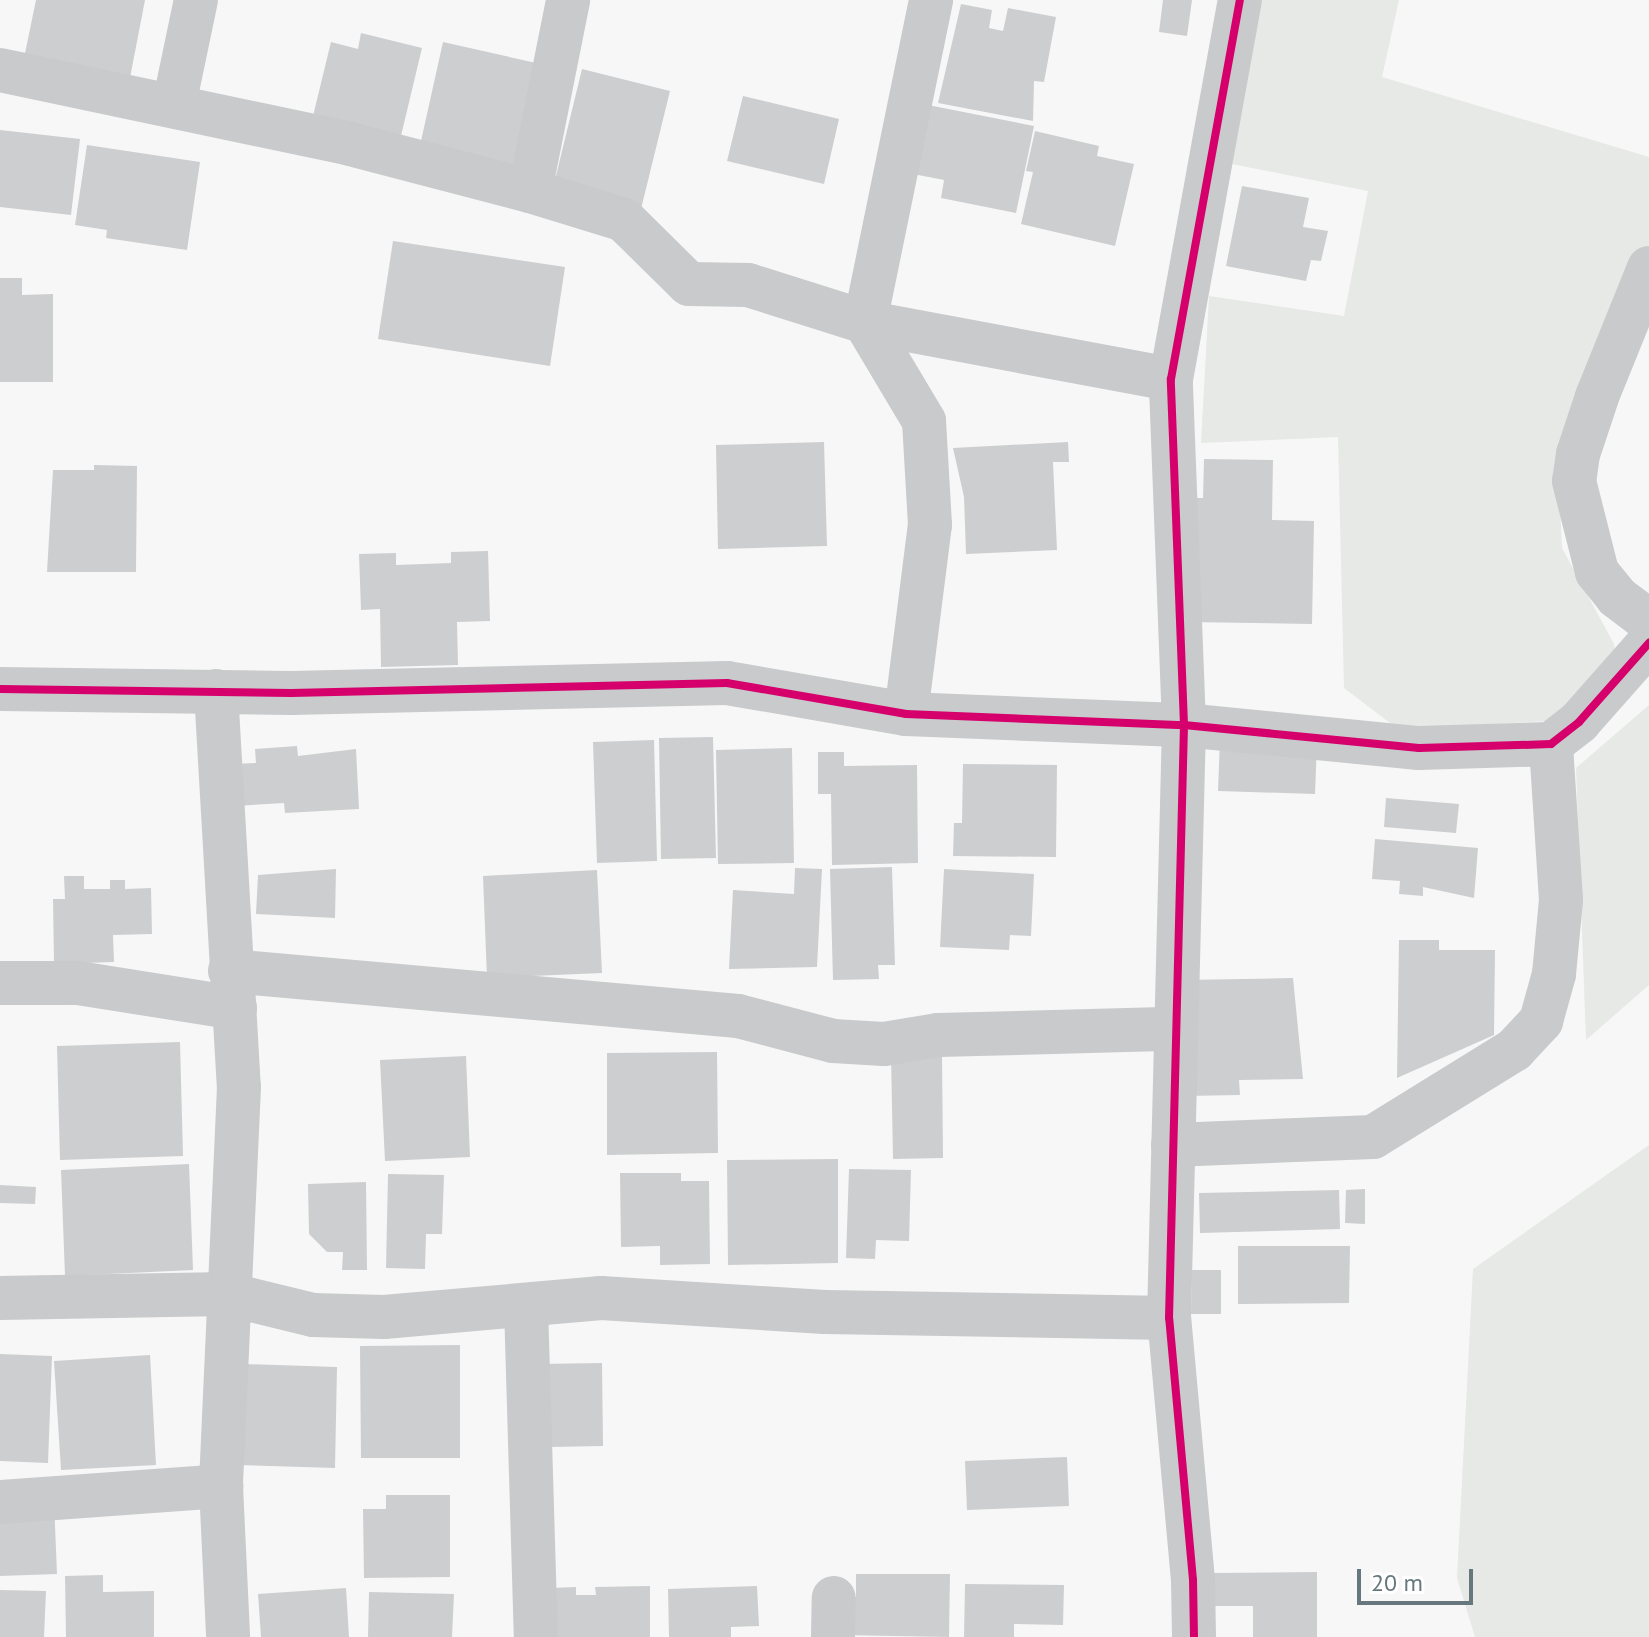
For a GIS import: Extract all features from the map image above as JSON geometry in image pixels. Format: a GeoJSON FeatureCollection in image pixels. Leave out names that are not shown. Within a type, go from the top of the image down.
{"type":"FeatureCollection","features":[{"type":"Feature","properties":{"kind":"street"},"geometry":{"type":"LineString","coordinates":[[174,105],[196,0]]}},
{"type":"Feature","properties":{"kind":"street"},"geometry":{"type":"LineString","coordinates":[[530,191],[568,0]]}},
{"type":"Feature","properties":{"kind":"street"},"geometry":{"type":"LineString","coordinates":[[906,714],[930,525],[924,421],[865,322],[931,0]]}},
{"type":"Feature","properties":{"kind":"street"},"geometry":{"type":"LineString","coordinates":[[1194,1637],[1169,1318],[1173,1029],[1184,725],[1171,379],[1240,0]]}},
{"type":"Feature","properties":{"kind":"street"},"geometry":{"type":"LineString","coordinates":[[0,70],[174,105],[530,191],[624,220],[689,284],[748,285],[865,322],[1171,379]]}},
{"type":"Feature","properties":{"kind":"street"},"geometry":{"type":"LineString","coordinates":[[1649,268],[1597,397],[1578,454],[1574,481],[1597,572],[1617,597],[1649,621]]}},
{"type":"Feature","properties":{"kind":"street"},"geometry":{"type":"LineString","coordinates":[[0,689],[216,691],[727,683],[906,714],[1184,725],[1419,748],[1551,744],[1579,722],[1649,643]]}},
{"type":"Feature","properties":{"kind":"street"},"geometry":{"type":"LineString","coordinates":[[216,691],[233,989],[236,1184],[227,1294],[221,1486],[228,1637]]}},
{"type":"Feature","properties":{"kind":"street"},"geometry":{"type":"LineString","coordinates":[[1173,1145],[1373,1137],[1514,1050],[1541,1021],[1554,974],[1561,900],[1551,744]]}},
{"type":"Feature","properties":{"kind":"street"},"geometry":{"type":"LineString","coordinates":[[0,983],[233,989],[738,1016],[833,1041],[884,1044],[938,1035],[1173,1029]]}},
{"type":"Feature","properties":{"kind":"street"},"geometry":{"type":"LineString","coordinates":[[0,1298],[227,1294],[313,1315],[384,1317],[601,1298],[825,1312],[1169,1318]]}},
{"type":"Feature","properties":{"kind":"street"},"geometry":{"type":"LineString","coordinates":[[526,1306],[536,1637]]}},
{"type":"Feature","properties":{"kind":"street"},"geometry":{"type":"LineString","coordinates":[[0,1502],[221,1486]]}},
{"type":"Feature","properties":{"kind":"shaded area"},"geometry":{"type":"Polygon","coordinates":[[[1260,0],[1399,0],[1382,77],[1649,157],[1649,245],[1558,464],[1562,548],[1614,644],[1617,663],[1568,720],[1398,729],[1344,688],[1338,437],[1201,443],[1209,296],[1344,316],[1368,191],[1232,164],[1260,0]]]}},
{"type":"Feature","properties":{"kind":"shaded area"},"geometry":{"type":"Polygon","coordinates":[[[1649,705],[1649,985],[1586,1040],[1576,768],[1649,705]]]}},
{"type":"Feature","properties":{"kind":"shaded area"},"geometry":{"type":"Polygon","coordinates":[[[1649,1145],[1649,1637],[1475,1637],[1457,1578],[1473,1269],[1649,1145]]]}},
{"type":"Feature","properties":{"kind":"building"},"geometry":{"type":"Polygon","coordinates":[[[36,0],[145,0],[129,83],[23,63],[36,0]]]}},
{"type":"Feature","properties":{"kind":"building"},"geometry":{"type":"Polygon","coordinates":[[[1163,0],[1192,0],[1187,36],[1159,32],[1163,0]]]}},
{"type":"Feature","properties":{"kind":"building"},"geometry":{"type":"Polygon","coordinates":[[[961,4],[992,10],[989,28],[1003,31],[1008,8],[1056,17],[1044,82],[1034,81],[1033,121],[938,103],[961,4]]]}},
{"type":"Feature","properties":{"kind":"building"},"geometry":{"type":"Polygon","coordinates":[[[361,33],[422,48],[400,140],[312,120],[331,42],[358,49],[361,33]]]}},
{"type":"Feature","properties":{"kind":"building"},"geometry":{"type":"Polygon","coordinates":[[[443,42],[545,65],[522,172],[419,150],[443,42]]]}},
{"type":"Feature","properties":{"kind":"building"},"geometry":{"type":"Polygon","coordinates":[[[582,69],[670,91],[641,209],[553,188],[582,69]]]}},
{"type":"Feature","properties":{"kind":"building"},"geometry":{"type":"Polygon","coordinates":[[[743,96],[839,119],[824,184],[727,161],[743,96]]]}},
{"type":"Feature","properties":{"kind":"building"},"geometry":{"type":"Polygon","coordinates":[[[928,105],[1034,126],[1016,213],[941,198],[944,180],[913,174],[928,105]]]}},
{"type":"Feature","properties":{"kind":"building"},"geometry":{"type":"Polygon","coordinates":[[[0,130],[80,139],[71,215],[0,207],[0,130]]]}},
{"type":"Feature","properties":{"kind":"building"},"geometry":{"type":"Polygon","coordinates":[[[1035,131],[1099,146],[1097,156],[1134,164],[1115,246],[1021,224],[1033,172],[1026,171],[1035,131]]]}},
{"type":"Feature","properties":{"kind":"building"},"geometry":{"type":"Polygon","coordinates":[[[87,145],[200,162],[187,250],[106,238],[107,230],[75,225],[87,145]]]}},
{"type":"Feature","properties":{"kind":"building"},"geometry":{"type":"Polygon","coordinates":[[[1242,186],[1309,198],[1303,227],[1328,231],[1321,261],[1311,260],[1306,281],[1226,266],[1242,186]]]}},
{"type":"Feature","properties":{"kind":"building"},"geometry":{"type":"Polygon","coordinates":[[[393,241],[565,267],[550,366],[378,339],[393,241]]]}},
{"type":"Feature","properties":{"kind":"building"},"geometry":{"type":"Polygon","coordinates":[[[0,278],[22,278],[22,295],[53,294],[53,382],[0,382],[0,278]]]}},
{"type":"Feature","properties":{"kind":"building"},"geometry":{"type":"Polygon","coordinates":[[[824,442],[827,546],[718,549],[716,445],[824,442]]]}},
{"type":"Feature","properties":{"kind":"building"},"geometry":{"type":"Polygon","coordinates":[[[1068,442],[1069,462],[1053,462],[1057,550],[966,554],[964,497],[953,448],[1068,442]]]}},
{"type":"Feature","properties":{"kind":"building"},"geometry":{"type":"Polygon","coordinates":[[[1204,459],[1273,460],[1272,520],[1314,521],[1312,624],[1186,622],[1189,498],[1203,498],[1204,459]]]}},
{"type":"Feature","properties":{"kind":"building"},"geometry":{"type":"Polygon","coordinates":[[[94,465],[137,466],[136,572],[47,572],[53,470],[94,470],[94,465]]]}},
{"type":"Feature","properties":{"kind":"building"},"geometry":{"type":"Polygon","coordinates":[[[488,551],[490,621],[457,622],[458,665],[381,667],[380,609],[361,610],[359,554],[396,553],[396,565],[451,563],[451,552],[488,551]]]}},
{"type":"Feature","properties":{"kind":"building"},"geometry":{"type":"Polygon","coordinates":[[[713,737],[716,858],[661,859],[659,738],[713,737]]]}},
{"type":"Feature","properties":{"kind":"building"},"geometry":{"type":"Polygon","coordinates":[[[654,740],[657,861],[597,863],[593,742],[654,740]]]}},
{"type":"Feature","properties":{"kind":"building"},"geometry":{"type":"Polygon","coordinates":[[[1220,740],[1317,743],[1315,794],[1218,791],[1220,740]]]}},
{"type":"Feature","properties":{"kind":"building"},"geometry":{"type":"Polygon","coordinates":[[[297,746],[298,756],[356,749],[359,809],[285,813],[284,803],[235,806],[233,764],[256,763],[255,749],[297,746]]]}},
{"type":"Feature","properties":{"kind":"building"},"geometry":{"type":"Polygon","coordinates":[[[792,748],[794,863],[718,864],[716,750],[792,748]]]}},
{"type":"Feature","properties":{"kind":"building"},"geometry":{"type":"Polygon","coordinates":[[[818,752],[844,752],[844,766],[917,765],[918,863],[832,865],[831,794],[818,794],[818,752]]]}},
{"type":"Feature","properties":{"kind":"building"},"geometry":{"type":"Polygon","coordinates":[[[963,764],[1057,765],[1056,857],[953,856],[954,823],[962,823],[963,764]]]}},
{"type":"Feature","properties":{"kind":"building"},"geometry":{"type":"Polygon","coordinates":[[[1386,798],[1459,804],[1456,833],[1384,827],[1386,798]]]}},
{"type":"Feature","properties":{"kind":"building"},"geometry":{"type":"Polygon","coordinates":[[[1375,839],[1478,848],[1474,898],[1423,887],[1423,896],[1399,894],[1400,881],[1372,879],[1375,839]]]}},
{"type":"Feature","properties":{"kind":"building"},"geometry":{"type":"Polygon","coordinates":[[[892,867],[895,965],[878,965],[879,979],[833,980],[830,869],[892,867]]]}},
{"type":"Feature","properties":{"kind":"building"},"geometry":{"type":"Polygon","coordinates":[[[795,868],[822,869],[817,967],[729,969],[733,890],[794,894],[795,868]]]}},
{"type":"Feature","properties":{"kind":"building"},"geometry":{"type":"Polygon","coordinates":[[[336,869],[335,918],[256,914],[258,875],[336,869]]]}},
{"type":"Feature","properties":{"kind":"building"},"geometry":{"type":"Polygon","coordinates":[[[944,869],[1034,874],[1031,936],[1010,935],[1009,950],[940,947],[944,869]]]}},
{"type":"Feature","properties":{"kind":"building"},"geometry":{"type":"Polygon","coordinates":[[[597,870],[602,973],[487,978],[483,876],[597,870]]]}},
{"type":"Feature","properties":{"kind":"building"},"geometry":{"type":"Polygon","coordinates":[[[64,876],[84,876],[84,889],[110,889],[110,880],[125,880],[125,889],[151,888],[152,934],[113,935],[114,962],[54,964],[53,899],[65,899],[64,876]]]}},
{"type":"Feature","properties":{"kind":"building"},"geometry":{"type":"Polygon","coordinates":[[[1399,940],[1439,940],[1439,950],[1495,950],[1494,1035],[1397,1078],[1399,940]]]}},
{"type":"Feature","properties":{"kind":"building"},"geometry":{"type":"Polygon","coordinates":[[[1293,978],[1303,1079],[1239,1080],[1240,1095],[1184,1096],[1183,980],[1293,978]]]}},
{"type":"Feature","properties":{"kind":"building"},"geometry":{"type":"Polygon","coordinates":[[[180,1042],[183,1156],[60,1160],[57,1046],[180,1042]]]}},
{"type":"Feature","properties":{"kind":"building"},"geometry":{"type":"Polygon","coordinates":[[[717,1052],[718,1153],[607,1155],[607,1053],[717,1052]]]}},
{"type":"Feature","properties":{"kind":"building"},"geometry":{"type":"Polygon","coordinates":[[[942,1054],[943,1158],[893,1159],[891,1055],[942,1054]]]}},
{"type":"Feature","properties":{"kind":"building"},"geometry":{"type":"Polygon","coordinates":[[[466,1056],[470,1157],[385,1161],[380,1060],[466,1056]]]}},
{"type":"Feature","properties":{"kind":"building"},"geometry":{"type":"Polygon","coordinates":[[[838,1159],[838,1263],[728,1265],[727,1160],[838,1159]]]}},
{"type":"Feature","properties":{"kind":"building"},"geometry":{"type":"Polygon","coordinates":[[[189,1164],[193,1270],[65,1276],[61,1170],[189,1164]]]}},
{"type":"Feature","properties":{"kind":"building"},"geometry":{"type":"Polygon","coordinates":[[[849,1169],[911,1170],[909,1241],[876,1240],[875,1259],[846,1258],[849,1169]]]}},
{"type":"Feature","properties":{"kind":"building"},"geometry":{"type":"Polygon","coordinates":[[[620,1173],[681,1173],[681,1181],[709,1181],[710,1264],[660,1265],[660,1246],[621,1247],[620,1173]]]}},
{"type":"Feature","properties":{"kind":"building"},"geometry":{"type":"Polygon","coordinates":[[[388,1174],[444,1175],[442,1234],[426,1234],[425,1269],[386,1268],[388,1174]]]}},
{"type":"Feature","properties":{"kind":"building"},"geometry":{"type":"Polygon","coordinates":[[[366,1182],[367,1270],[342,1270],[343,1252],[327,1252],[309,1234],[308,1184],[366,1182]]]}},
{"type":"Feature","properties":{"kind":"building"},"geometry":{"type":"Polygon","coordinates":[[[0,1185],[36,1187],[35,1204],[0,1203],[0,1185]]]}},
{"type":"Feature","properties":{"kind":"building"},"geometry":{"type":"Polygon","coordinates":[[[1365,1189],[1365,1224],[1345,1223],[1346,1190],[1365,1189]]]}},
{"type":"Feature","properties":{"kind":"building"},"geometry":{"type":"Polygon","coordinates":[[[1339,1190],[1340,1229],[1200,1233],[1199,1193],[1339,1190]]]}},
{"type":"Feature","properties":{"kind":"building"},"geometry":{"type":"Polygon","coordinates":[[[1238,1246],[1350,1246],[1349,1303],[1238,1304],[1238,1246]]]}},
{"type":"Feature","properties":{"kind":"building"},"geometry":{"type":"Polygon","coordinates":[[[1192,1270],[1221,1270],[1221,1314],[1191,1314],[1192,1270]]]}},
{"type":"Feature","properties":{"kind":"building"},"geometry":{"type":"Polygon","coordinates":[[[460,1345],[460,1458],[361,1458],[360,1346],[460,1345]]]}},
{"type":"Feature","properties":{"kind":"building"},"geometry":{"type":"Polygon","coordinates":[[[0,1354],[52,1356],[48,1463],[0,1461],[0,1354]]]}},
{"type":"Feature","properties":{"kind":"building"},"geometry":{"type":"Polygon","coordinates":[[[150,1355],[156,1465],[61,1470],[54,1361],[150,1355]]]}},
{"type":"Feature","properties":{"kind":"building"},"geometry":{"type":"Polygon","coordinates":[[[602,1363],[603,1446],[550,1447],[540,1364],[602,1363]]]}},
{"type":"Feature","properties":{"kind":"building"},"geometry":{"type":"Polygon","coordinates":[[[244,1364],[337,1367],[335,1468],[240,1465],[244,1364]]]}},
{"type":"Feature","properties":{"kind":"building"},"geometry":{"type":"Polygon","coordinates":[[[1067,1457],[1069,1506],[967,1510],[965,1461],[1067,1457]]]}},
{"type":"Feature","properties":{"kind":"building"},"geometry":{"type":"Polygon","coordinates":[[[386,1495],[450,1495],[450,1577],[364,1578],[363,1509],[386,1509],[386,1495]]]}},
{"type":"Feature","properties":{"kind":"building"},"geometry":{"type":"Polygon","coordinates":[[[54,1501],[57,1574],[0,1576],[0,1504],[54,1501]]]}},
{"type":"Feature","properties":{"kind":"building"},"geometry":{"type":"Polygon","coordinates":[[[1317,1572],[1317,1637],[1253,1637],[1253,1606],[1213,1606],[1213,1573],[1317,1572]]]}},
{"type":"Feature","properties":{"kind":"building"},"geometry":{"type":"Polygon","coordinates":[[[856,1574],[950,1574],[949,1637],[840,1635],[840,1597],[856,1597],[856,1574]]]}},
{"type":"Feature","properties":{"kind":"building"},"geometry":{"type":"Polygon","coordinates":[[[103,1575],[103,1592],[154,1591],[154,1637],[66,1637],[65,1576],[103,1575]]]}},
{"type":"Feature","properties":{"kind":"building"},"geometry":{"type":"Polygon","coordinates":[[[965,1584],[1064,1585],[1063,1625],[1014,1624],[1014,1637],[964,1637],[965,1584]]]}},
{"type":"Feature","properties":{"kind":"building"},"geometry":{"type":"Polygon","coordinates":[[[650,1586],[650,1637],[553,1637],[551,1588],[576,1587],[576,1595],[596,1595],[595,1587],[650,1586]]]}},
{"type":"Feature","properties":{"kind":"building"},"geometry":{"type":"Polygon","coordinates":[[[757,1586],[759,1626],[731,1627],[731,1637],[669,1637],[668,1589],[757,1586]]]}},
{"type":"Feature","properties":{"kind":"building"},"geometry":{"type":"Polygon","coordinates":[[[346,1588],[349,1637],[261,1637],[258,1594],[346,1588]]]}},
{"type":"Feature","properties":{"kind":"building"},"geometry":{"type":"Polygon","coordinates":[[[0,1590],[46,1591],[44,1637],[0,1637],[0,1590]]]}},
{"type":"Feature","properties":{"kind":"building"},"geometry":{"type":"Polygon","coordinates":[[[369,1592],[454,1594],[452,1637],[368,1637],[369,1592]]]}},
{"type":"Feature","properties":{"kind":"cycle path"},"geometry":{"type":"LineString","coordinates":[[1194,1637],[1193,1580],[1169,1318],[1184,725],[1171,379],[1240,0]]}},
{"type":"Feature","properties":{"kind":"cycle path"},"geometry":{"type":"LineString","coordinates":[[0,689],[291,693],[727,683],[906,714],[1184,725],[1419,748],[1551,744],[1579,722],[1649,643]]}}]}
